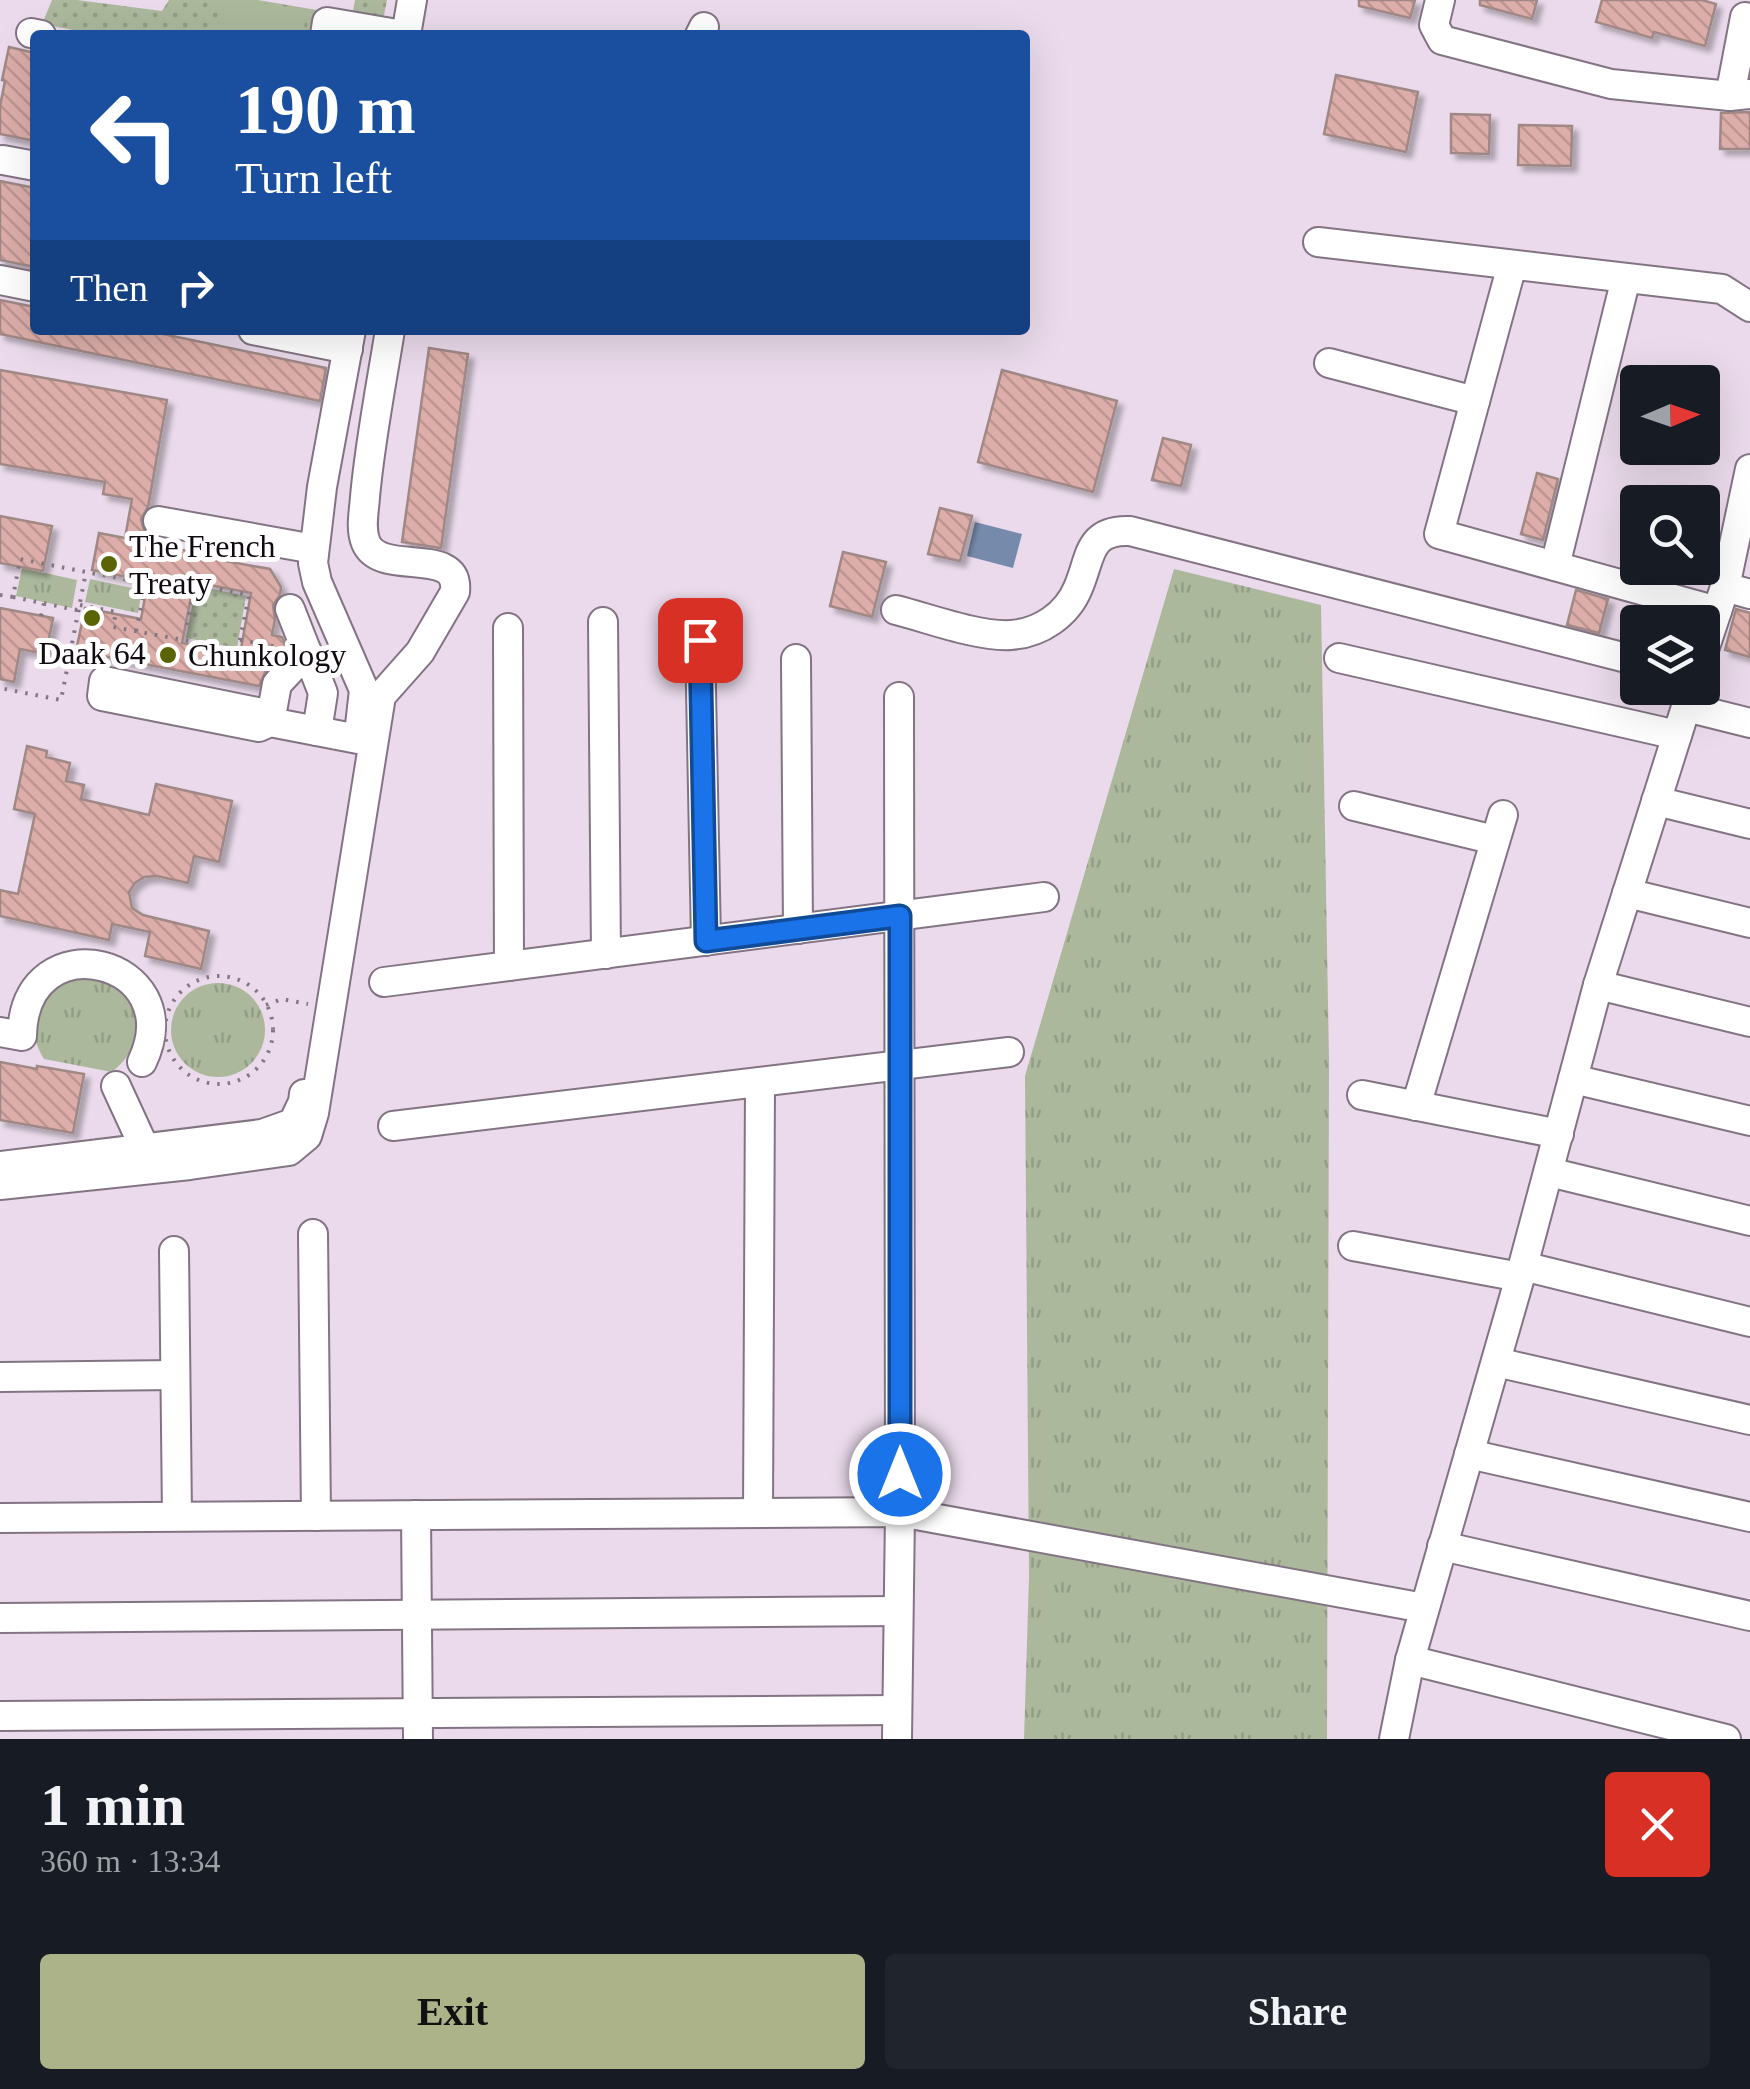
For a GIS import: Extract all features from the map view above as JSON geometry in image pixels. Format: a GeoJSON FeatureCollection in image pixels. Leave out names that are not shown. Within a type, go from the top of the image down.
{"type":"FeatureCollection","features":[{"type":"Feature","properties":{"kind":"street"},"geometry":{"type":"LineString","coordinates":[[406,30],[412,0]]}},
{"type":"Feature","properties":{"kind":"street"},"geometry":{"type":"LineString","coordinates":[[1440,0],[1434,25],[1442,40],[1610,84],[1740,95],[1744,17]]}},
{"type":"Feature","properties":{"kind":"street"},"geometry":{"type":"LineString","coordinates":[[326,30],[327,22],[375,30]]}},
{"type":"Feature","properties":{"kind":"street"},"geometry":{"type":"LineString","coordinates":[[4,160],[30,165]]}},
{"type":"Feature","properties":{"kind":"street"},"geometry":{"type":"LineString","coordinates":[[1318,242],[1722,289],[1750,307]]}},
{"type":"Feature","properties":{"kind":"street"},"geometry":{"type":"LineString","coordinates":[[1512,265],[1439,534],[1555,566],[1731,597],[1750,469]]}},
{"type":"Feature","properties":{"kind":"street"},"geometry":{"type":"LineString","coordinates":[[1555,566],[1626,278]]}},
{"type":"Feature","properties":{"kind":"street"},"geometry":{"type":"LineString","coordinates":[[0,280],[30,285]]}},
{"type":"Feature","properties":{"kind":"street"},"geometry":{"type":"LineString","coordinates":[[0,1166],[262,1134],[293,1124],[303,1102],[364,690],[316,582],[313,564],[322,487],[350,339],[307,335]]}},
{"type":"Feature","properties":{"kind":"street"},"geometry":{"type":"LineString","coordinates":[[0,1185],[290,1151],[307,1136],[326,1043],[381,696],[420,652],[456,584],[450,571],[439,566],[388,559],[366,546],[362,531],[368,464],[389,335]]}},
{"type":"Feature","properties":{"kind":"street"},"geometry":{"type":"LineString","coordinates":[[1330,363],[1475,401]]}},
{"type":"Feature","properties":{"kind":"street"},"geometry":{"type":"LineString","coordinates":[[158,521],[314,550]]}},
{"type":"Feature","properties":{"kind":"street"},"geometry":{"type":"LineString","coordinates":[[896,610],[994,634],[1035,630],[1069,604],[1096,542],[1123,530],[1620,656]]}},
{"type":"Feature","properties":{"kind":"street"},"geometry":{"type":"LineString","coordinates":[[290,609],[323,692],[316,731]]}},
{"type":"Feature","properties":{"kind":"street"},"geometry":{"type":"LineString","coordinates":[[603,622],[606,954]]}},
{"type":"Feature","properties":{"kind":"street"},"geometry":{"type":"LineString","coordinates":[[508,628],[509,966]]}},
{"type":"Feature","properties":{"kind":"street"},"geometry":{"type":"LineString","coordinates":[[700,640],[706,941]]}},
{"type":"Feature","properties":{"kind":"street"},"geometry":{"type":"LineString","coordinates":[[270,722],[277,684],[307,652]]}},
{"type":"Feature","properties":{"kind":"street"},"geometry":{"type":"LineString","coordinates":[[796,658],[798,929]]}},
{"type":"Feature","properties":{"kind":"street"},"geometry":{"type":"LineString","coordinates":[[1340,658],[1677,736]]}},
{"type":"Feature","properties":{"kind":"street"},"geometry":{"type":"LineString","coordinates":[[270,722],[262,713],[104,682],[102,696],[259,727],[270,722],[358,739]]}},
{"type":"Feature","properties":{"kind":"street"},"geometry":{"type":"LineString","coordinates":[[896,1739],[900,1512],[899,696]]}},
{"type":"Feature","properties":{"kind":"street"},"geometry":{"type":"LineString","coordinates":[[1394,1739],[1424,1608],[1522,1272],[1598,985],[1687,705]]}},
{"type":"Feature","properties":{"kind":"street"},"geometry":{"type":"LineString","coordinates":[[1708,705],[1750,723]]}},
{"type":"Feature","properties":{"kind":"street"},"geometry":{"type":"LineString","coordinates":[[1656,800],[1750,824]]}},
{"type":"Feature","properties":{"kind":"street"},"geometry":{"type":"LineString","coordinates":[[1354,806],[1499,828],[1416,1106]]}},
{"type":"Feature","properties":{"kind":"street"},"geometry":{"type":"LineString","coordinates":[[1627,893],[1750,922]]}},
{"type":"Feature","properties":{"kind":"street"},"geometry":{"type":"LineString","coordinates":[[384,982],[1044,897]]}},
{"type":"Feature","properties":{"kind":"street"},"geometry":{"type":"LineString","coordinates":[[0,1032],[22,1036],[30,996],[48,976],[72,965],[99,964],[135,984],[148,1008],[151,1036],[142,1062]]}},
{"type":"Feature","properties":{"kind":"street"},"geometry":{"type":"LineString","coordinates":[[1598,985],[1750,1022]]}},
{"type":"Feature","properties":{"kind":"street"},"geometry":{"type":"LineString","coordinates":[[392,1126],[1008,1052]]}},
{"type":"Feature","properties":{"kind":"street"},"geometry":{"type":"LineString","coordinates":[[1574,1079],[1750,1121]]}},
{"type":"Feature","properties":{"kind":"street"},"geometry":{"type":"LineString","coordinates":[[758,1512],[760,1082]]}},
{"type":"Feature","properties":{"kind":"street"},"geometry":{"type":"LineString","coordinates":[[116,1086],[144,1148]]}},
{"type":"Feature","properties":{"kind":"street"},"geometry":{"type":"LineString","coordinates":[[1362,1095],[1559,1134]]}},
{"type":"Feature","properties":{"kind":"street"},"geometry":{"type":"LineString","coordinates":[[1549,1172],[1750,1221]]}},
{"type":"Feature","properties":{"kind":"street"},"geometry":{"type":"LineString","coordinates":[[314,1234],[316,1516]]}},
{"type":"Feature","properties":{"kind":"street"},"geometry":{"type":"LineString","coordinates":[[1353,1246],[1522,1272],[1750,1322]]}},
{"type":"Feature","properties":{"kind":"street"},"geometry":{"type":"LineString","coordinates":[[174,1251],[177,1516]]}},
{"type":"Feature","properties":{"kind":"street"},"geometry":{"type":"LineString","coordinates":[[1496,1362],[1750,1420]]}},
{"type":"Feature","properties":{"kind":"street"},"geometry":{"type":"LineString","coordinates":[[0,1378],[175,1376]]}},
{"type":"Feature","properties":{"kind":"street"},"geometry":{"type":"LineString","coordinates":[[1469,1454],[1750,1517]]}},
{"type":"Feature","properties":{"kind":"street"},"geometry":{"type":"LineString","coordinates":[[0,1518],[900,1512],[1424,1608]]}},
{"type":"Feature","properties":{"kind":"street"},"geometry":{"type":"LineString","coordinates":[[416,1515],[418,1726]]}},
{"type":"Feature","properties":{"kind":"street"},"geometry":{"type":"LineString","coordinates":[[1442,1546],[1750,1616]]}},
{"type":"Feature","properties":{"kind":"street"},"geometry":{"type":"LineString","coordinates":[[0,1618],[898,1610]]}},
{"type":"Feature","properties":{"kind":"street"},"geometry":{"type":"LineString","coordinates":[[1410,1660],[1729,1739],[1750,1730]]}},
{"type":"Feature","properties":{"kind":"street"},"geometry":{"type":"LineString","coordinates":[[0,1716],[418,1726],[897,1710]]}},
{"type":"Feature","properties":{"kind":"path"},"geometry":{"type":"LineString","coordinates":[[12,598],[20,559],[192,592]]}},
{"type":"Feature","properties":{"kind":"path"},"geometry":{"type":"LineString","coordinates":[[0,688],[61,700],[86,572]]}},
{"type":"Feature","properties":{"kind":"path"},"geometry":{"type":"LineString","coordinates":[[136,632],[146,583]]}},
{"type":"Feature","properties":{"kind":"path"},"geometry":{"type":"LineString","coordinates":[[0,595],[116,612],[114,627],[238,650],[249,594],[194,584],[186,625]]}},
{"type":"Feature","properties":{"kind":"path"},"geometry":{"type":"LineString","coordinates":[[41,616],[44,603]]}},
{"type":"Feature","properties":{"kind":"path"},"geometry":{"type":"LineString","coordinates":[[240,640],[307,652]]}},
{"type":"Feature","properties":{"kind":"path"},"geometry":{"type":"LineString","coordinates":[[220,976],[233,978],[256,991],[266,1005],[272,1025],[269,1050],[244,1078],[219,1084],[194,1078],[169,1050],[165,1025],[168,1012],[174,999],[194,982],[220,976]]}},
{"type":"Feature","properties":{"kind":"path"},"geometry":{"type":"LineString","coordinates":[[266,1005],[282,999],[318,1006]]}},
{"type":"Feature","properties":{"kind":"green space"},"geometry":{"type":"Polygon","coordinates":[[[52,0],[162,11],[169,0],[258,0],[352,16],[355,0],[387,0],[381,30],[73,30],[42,24],[52,0]]]}},
{"type":"Feature","properties":{"kind":"green space"},"geometry":{"type":"Polygon","coordinates":[[[223,0],[307,10],[304,30],[218,30],[223,0]]]}},
{"type":"Feature","properties":{"kind":"green space"},"geometry":{"type":"Polygon","coordinates":[[[22,568],[77,580],[72,608],[16,596],[22,568]]]}},
{"type":"Feature","properties":{"kind":"green space"},"geometry":{"type":"Polygon","coordinates":[[[1174,569],[1321,605],[1329,1061],[1327,1739],[1024,1739],[1029,1577],[1025,1076],[1174,569]]]}},
{"type":"Feature","properties":{"kind":"green space"},"geometry":{"type":"Polygon","coordinates":[[[90,579],[142,590],[138,613],[85,602],[90,579]]]}},
{"type":"Feature","properties":{"kind":"green space"},"geometry":{"type":"Polygon","coordinates":[[[196,586],[246,596],[237,648],[186,638],[196,586]]]}},
{"type":"Feature","properties":{"kind":"green space"},"geometry":{"type":"Polygon","coordinates":[[[68,975],[107,977],[135,1007],[137,1035],[125,1059],[112,1072],[44,1059],[38,1048],[34,1012],[68,975]]]}},
{"type":"Feature","properties":{"kind":"green space"},"geometry":{"type":"Polygon","coordinates":[[[218,983],[236,986],[251,997],[262,1012],[262,1048],[251,1063],[236,1074],[218,1077],[200,1074],[185,1063],[174,1048],[171,1030],[174,1012],[185,997],[200,986],[218,983]]]}},
{"type":"Feature","properties":{"kind":"water"},"geometry":{"type":"Polygon","coordinates":[[[975,522],[1022,534],[1013,568],[967,556],[975,522]]]}},
{"type":"Feature","properties":{"kind":"building"},"geometry":{"type":"Polygon","coordinates":[[[1359,0],[1415,0],[1410,18],[1359,6],[1359,0]]]}},
{"type":"Feature","properties":{"kind":"building"},"geometry":{"type":"Polygon","coordinates":[[[1480,0],[1537,0],[1532,19],[1480,5],[1480,0]]]}},
{"type":"Feature","properties":{"kind":"building"},"geometry":{"type":"Polygon","coordinates":[[[1602,0],[1702,0],[1716,4],[1705,46],[1654,32],[1652,38],[1596,22],[1602,0]]]}},
{"type":"Feature","properties":{"kind":"building"},"geometry":{"type":"Polygon","coordinates":[[[9,47],[30,52],[30,140],[0,134],[5,81],[2,80],[9,47]]]}},
{"type":"Feature","properties":{"kind":"building"},"geometry":{"type":"Polygon","coordinates":[[[1336,75],[1418,92],[1406,152],[1324,134],[1336,75]]]}},
{"type":"Feature","properties":{"kind":"building"},"geometry":{"type":"Polygon","coordinates":[[[1750,112],[1750,149],[1720,149],[1721,113],[1750,112]]]}},
{"type":"Feature","properties":{"kind":"building"},"geometry":{"type":"Polygon","coordinates":[[[1451,114],[1490,115],[1489,154],[1451,153],[1451,114]]]}},
{"type":"Feature","properties":{"kind":"building"},"geometry":{"type":"Polygon","coordinates":[[[1519,125],[1572,126],[1571,166],[1518,165],[1519,125]]]}},
{"type":"Feature","properties":{"kind":"building"},"geometry":{"type":"Polygon","coordinates":[[[0,181],[30,187],[30,266],[0,260],[0,181]]]}},
{"type":"Feature","properties":{"kind":"building"},"geometry":{"type":"Polygon","coordinates":[[[0,300],[30,306],[30,335],[168,335],[326,368],[320,401],[0,334],[0,300]]]}},
{"type":"Feature","properties":{"kind":"building"},"geometry":{"type":"Polygon","coordinates":[[[429,348],[468,354],[441,548],[402,542],[429,348]]]}},
{"type":"Feature","properties":{"kind":"building"},"geometry":{"type":"Polygon","coordinates":[[[0,370],[167,400],[148,507],[141,519],[142,541],[270,569],[281,587],[273,605],[272,635],[282,637],[287,648],[275,660],[271,659],[259,686],[76,651],[85,608],[141,619],[148,581],[92,570],[99,533],[125,538],[132,499],[103,494],[105,482],[0,464],[0,370]],[[194,582],[182,643],[240,654],[251,593],[194,582]]]}},
{"type":"Feature","properties":{"kind":"building"},"geometry":{"type":"Polygon","coordinates":[[[1002,370],[1117,401],[1093,492],[978,462],[1002,370]]]}},
{"type":"Feature","properties":{"kind":"building"},"geometry":{"type":"Polygon","coordinates":[[[1163,438],[1191,445],[1181,486],[1152,480],[1163,438]]]}},
{"type":"Feature","properties":{"kind":"building"},"geometry":{"type":"Polygon","coordinates":[[[1537,473],[1558,479],[1543,540],[1521,534],[1537,473]]]}},
{"type":"Feature","properties":{"kind":"building"},"geometry":{"type":"Polygon","coordinates":[[[940,508],[972,516],[960,561],[928,554],[940,508]]]}},
{"type":"Feature","properties":{"kind":"building"},"geometry":{"type":"Polygon","coordinates":[[[0,516],[52,526],[43,571],[0,563],[0,516]]]}},
{"type":"Feature","properties":{"kind":"building"},"geometry":{"type":"Polygon","coordinates":[[[843,552],[886,562],[872,617],[830,606],[843,552]]]}},
{"type":"Feature","properties":{"kind":"building"},"geometry":{"type":"Polygon","coordinates":[[[1576,590],[1608,599],[1599,633],[1567,625],[1576,590]]]}},
{"type":"Feature","properties":{"kind":"building"},"geometry":{"type":"Polygon","coordinates":[[[0,608],[53,618],[46,654],[20,649],[14,682],[0,679],[0,608]]]}},
{"type":"Feature","properties":{"kind":"building"},"geometry":{"type":"Polygon","coordinates":[[[1736,609],[1750,613],[1750,657],[1725,650],[1736,609]]]}},
{"type":"Feature","properties":{"kind":"building"},"geometry":{"type":"Polygon","coordinates":[[[27,746],[47,751],[46,757],[70,763],[66,781],[84,785],[81,799],[149,815],[156,784],[232,801],[219,862],[194,856],[188,883],[144,877],[129,892],[132,908],[143,915],[209,931],[201,969],[145,956],[150,932],[112,924],[109,940],[0,916],[0,890],[18,894],[35,814],[14,809],[27,746]]]}},
{"type":"Feature","properties":{"kind":"building"},"geometry":{"type":"Polygon","coordinates":[[[0,1062],[84,1074],[73,1133],[0,1120],[0,1062]]]}},
{"type":"Feature","properties":{"kind":"place","name":"The French Treaty"},"geometry":{"type":"Point","coordinates":[109,564]}},
{"type":"Feature","properties":{"kind":"place","name":"Daak 64"},"geometry":{"type":"Point","coordinates":[92,618]}},
{"type":"Feature","properties":{"kind":"place","name":"Chunkology"},"geometry":{"type":"Point","coordinates":[168,655]}},
{"type":"Feature","properties":{"kind":"route"},"geometry":{"type":"LineString","coordinates":[[700,640],[706,941],[900,916],[900,1474]]}}]}
